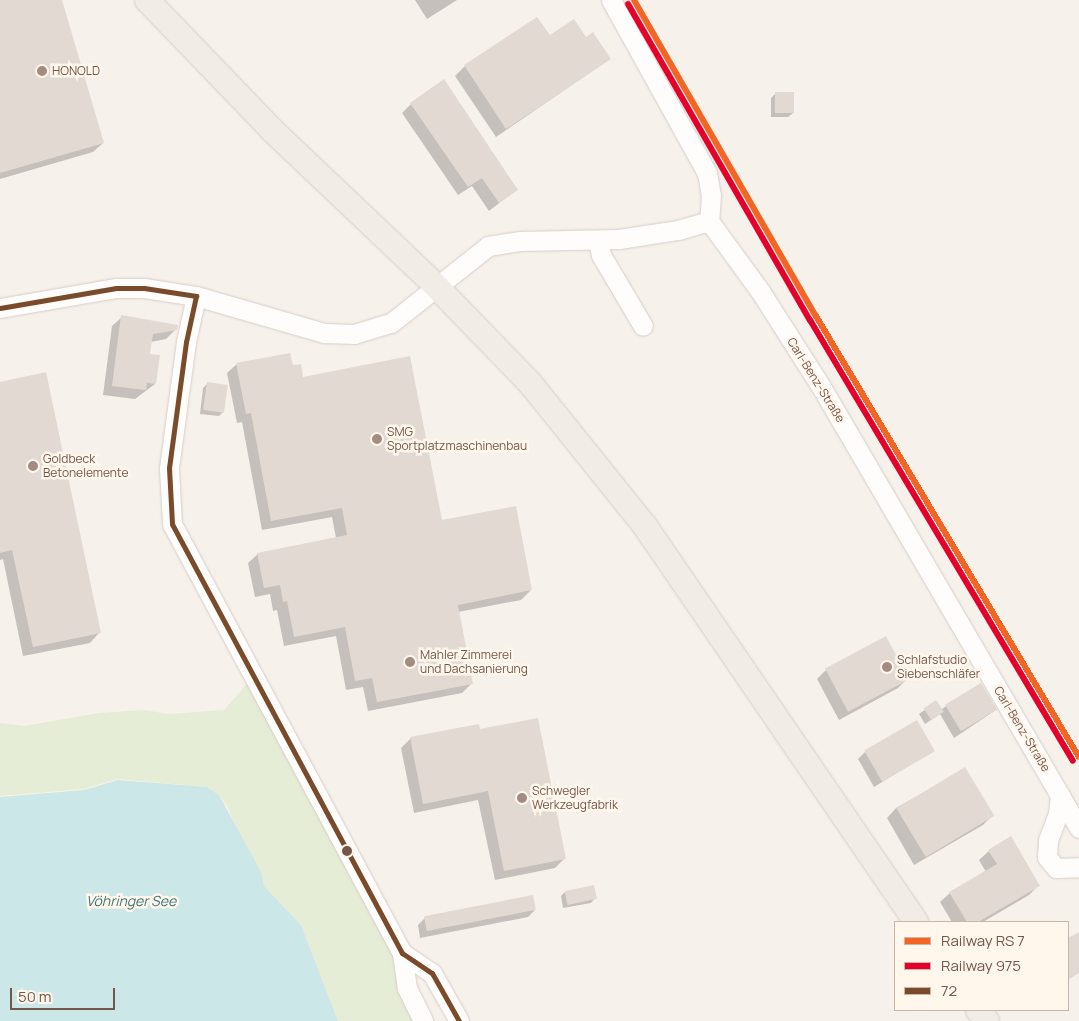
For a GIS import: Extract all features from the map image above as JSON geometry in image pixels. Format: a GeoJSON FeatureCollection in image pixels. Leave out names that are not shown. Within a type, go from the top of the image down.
{"type":"FeatureCollection","features":[{"type":"Feature","properties":{"kind":"main road"},"geometry":{"type":"LineString","coordinates":[[147,0],[273,131],[435,285],[530,383],[645,526],[915,921]]}},
{"type":"Feature","properties":{"kind":"main road"},"geometry":{"type":"LineString","coordinates":[[979,1011],[987,1021]]}},
{"type":"Feature","properties":{"kind":"street"},"geometry":{"type":"LineString","coordinates":[[0,308],[116,288],[144,288],[196,296],[324,333],[354,334],[390,322],[435,285],[488,246],[519,241],[598,240],[678,230],[709,221],[711,195],[707,172],[611,0]]}},
{"type":"Feature","properties":{"kind":"street","name":"Carl-Benz-Straße"},"geometry":{"type":"LineString","coordinates":[[709,221],[760,292],[823,390],[1079,828]]}},
{"type":"Feature","properties":{"kind":"street"},"geometry":{"type":"LineString","coordinates":[[598,240],[601,255],[643,326]]}},
{"type":"Feature","properties":{"kind":"street"},"geometry":{"type":"LineString","coordinates":[[196,296],[186,342],[169,468],[172,524],[402,953],[407,988],[423,1021]]}},
{"type":"Feature","properties":{"kind":"street"},"geometry":{"type":"LineString","coordinates":[[1060,795],[1058,814],[1048,840],[1047,857],[1051,864],[1063,870],[1079,867]]}},
{"type":"Feature","properties":{"kind":"street"},"geometry":{"type":"LineString","coordinates":[[402,953],[432,973],[459,1021]]}},
{"type":"Feature","properties":{"kind":"green space"},"geometry":{"type":"Polygon","coordinates":[[[247,684],[260,686],[352,861],[423,1021],[338,1021],[301,925],[264,886],[261,872],[240,838],[228,807],[219,795],[207,787],[117,779],[84,789],[0,796],[0,723],[24,726],[99,713],[144,710],[169,714],[224,710],[247,684]]]}},
{"type":"Feature","properties":{"kind":"water","name":"Vöhringer See"},"geometry":{"type":"Polygon","coordinates":[[[118,780],[207,787],[219,795],[261,872],[264,886],[301,925],[338,1021],[0,1021],[0,797],[84,790],[118,780]]]}},
{"type":"Feature","properties":{"kind":"building","name":"HONOLD"},"geometry":{"type":"Polygon","coordinates":[[[0,0],[62,0],[104,143],[0,173],[0,0]]]}},
{"type":"Feature","properties":{"kind":"building"},"geometry":{"type":"Polygon","coordinates":[[[537,17],[550,35],[574,19],[586,37],[593,32],[611,59],[506,129],[464,65],[537,17]]]}},
{"type":"Feature","properties":{"kind":"building"},"geometry":{"type":"Polygon","coordinates":[[[444,79],[518,190],[499,203],[482,178],[468,187],[410,103],[444,79]]]}},
{"type":"Feature","properties":{"kind":"building"},"geometry":{"type":"Polygon","coordinates":[[[775,92],[794,92],[794,113],[775,113],[775,92]]]}},
{"type":"Feature","properties":{"kind":"building"},"geometry":{"type":"Polygon","coordinates":[[[121,315],[178,325],[177,330],[153,334],[150,354],[160,355],[156,384],[147,383],[146,390],[112,386],[121,315]]]}},
{"type":"Feature","properties":{"kind":"building","name":"SMG Sportplatzmaschinenbau"},"geometry":{"type":"Polygon","coordinates":[[[290,353],[293,365],[301,364],[303,377],[410,356],[442,520],[516,506],[532,590],[458,605],[473,684],[377,702],[372,678],[355,681],[345,627],[294,637],[287,601],[283,602],[280,585],[264,588],[257,553],[347,535],[342,508],[271,521],[251,413],[246,414],[236,363],[290,353]]]}},
{"type":"Feature","properties":{"kind":"building","name":"Goldbeck Betonelemente"},"geometry":{"type":"Polygon","coordinates":[[[46,372],[101,633],[33,647],[12,550],[0,553],[0,382],[46,372]]]}},
{"type":"Feature","properties":{"kind":"building"},"geometry":{"type":"Polygon","coordinates":[[[207,382],[228,385],[224,413],[203,410],[207,382]]]}},
{"type":"Feature","properties":{"kind":"building"},"geometry":{"type":"Polygon","coordinates":[[[886,636],[909,679],[848,712],[825,668],[886,636]]]}},
{"type":"Feature","properties":{"kind":"building"},"geometry":{"type":"Polygon","coordinates":[[[981,683],[997,710],[961,731],[945,705],[981,683]]]}},
{"type":"Feature","properties":{"kind":"building"},"geometry":{"type":"Polygon","coordinates":[[[936,700],[944,712],[931,720],[924,708],[936,700]]]}},
{"type":"Feature","properties":{"kind":"building","name":"Schwegler Werkzeugfabrik"},"geometry":{"type":"Polygon","coordinates":[[[538,718],[566,859],[504,871],[488,791],[423,804],[410,737],[479,724],[480,729],[538,718]]]}},
{"type":"Feature","properties":{"kind":"building"},"geometry":{"type":"Polygon","coordinates":[[[917,720],[935,751],[882,782],[864,750],[917,720]]]}},
{"type":"Feature","properties":{"kind":"building"},"geometry":{"type":"Polygon","coordinates":[[[965,767],[994,816],[926,857],[896,808],[965,767]]]}},
{"type":"Feature","properties":{"kind":"building"},"geometry":{"type":"Polygon","coordinates":[[[1011,836],[1040,886],[980,921],[966,921],[949,892],[997,864],[988,850],[1011,836]]]}},
{"type":"Feature","properties":{"kind":"building"},"geometry":{"type":"Polygon","coordinates":[[[594,885],[597,899],[568,905],[565,891],[594,885]]]}},
{"type":"Feature","properties":{"kind":"building"},"geometry":{"type":"Polygon","coordinates":[[[533,895],[536,910],[427,931],[424,916],[533,895]]]}},
{"type":"Feature","properties":{"kind":"building"},"geometry":{"type":"Polygon","coordinates":[[[1079,932],[1079,973],[1069,979],[1069,937],[1079,932]]]}},
{"type":"Feature","properties":{"kind":"transit line"},"geometry":{"type":"LineString","coordinates":[[634,0],[816,316],[1079,757]]}},
{"type":"Feature","properties":{"kind":"transit line","name":"72"},"geometry":{"type":"LineString","coordinates":[[0,308],[116,288],[144,288],[196,296]]}},
{"type":"Feature","properties":{"kind":"transit line","name":"72"},"geometry":{"type":"LineString","coordinates":[[196,296],[186,342],[169,468],[172,524],[402,953],[432,973],[459,1021]]}},
{"type":"Feature","properties":{"kind":"rail line","name":"975"},"geometry":{"type":"LineString","coordinates":[[628,4],[810,320],[1073,761]]}},
{"type":"Feature","properties":{"kind":"place","name":"HONOLD"},"geometry":{"type":"Point","coordinates":[42,71]}},
{"type":"Feature","properties":{"kind":"place","name":"SMG Sportplatzmaschinenbau"},"geometry":{"type":"Point","coordinates":[377,439]}},
{"type":"Feature","properties":{"kind":"place","name":"Goldbeck Betonelemente"},"geometry":{"type":"Point","coordinates":[33,466]}},
{"type":"Feature","properties":{"kind":"place","name":"Mahler Zimmerei und Dachsanierung"},"geometry":{"type":"Point","coordinates":[410,662]}},
{"type":"Feature","properties":{"kind":"place","name":"Schlafstudio Siebenschläfer"},"geometry":{"type":"Point","coordinates":[887,667]}},
{"type":"Feature","properties":{"kind":"place","name":"Schwegler Werkzeugfabrik"},"geometry":{"type":"Point","coordinates":[522,798]}}]}
